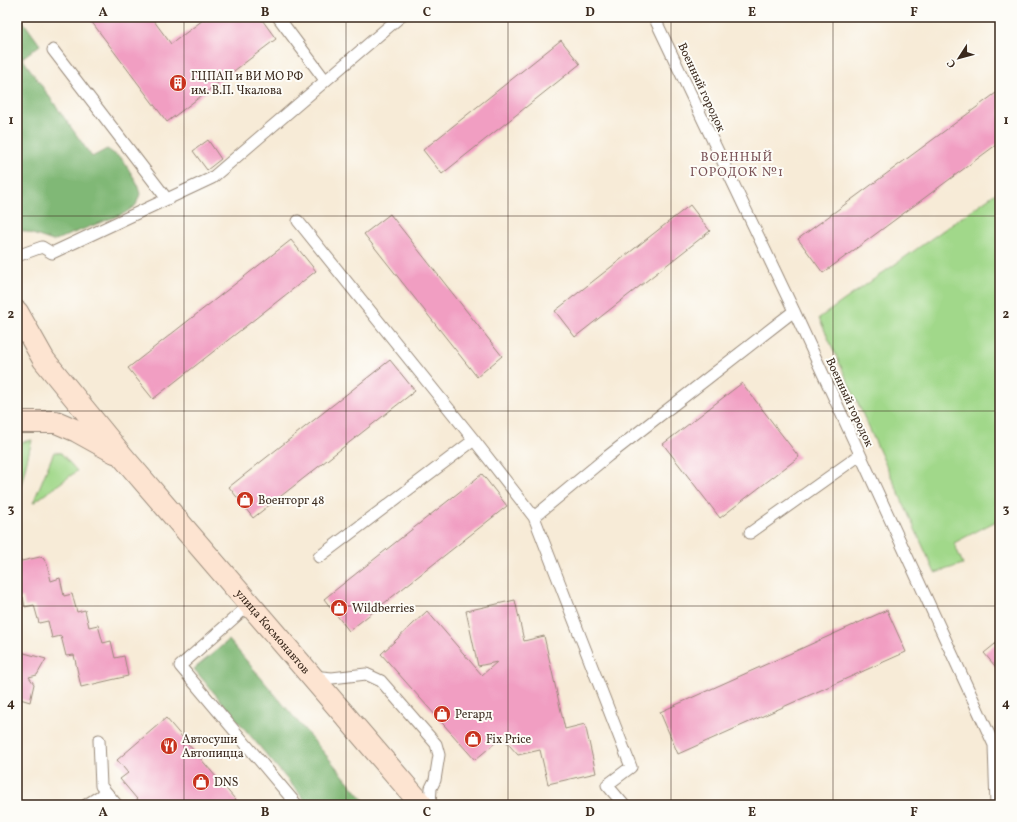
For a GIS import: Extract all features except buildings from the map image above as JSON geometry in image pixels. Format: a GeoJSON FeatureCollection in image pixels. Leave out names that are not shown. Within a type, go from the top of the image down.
{"type":"FeatureCollection","features":[{"type":"Feature","properties":{"kind":"main road","name":"улица Космонавтов"},"geometry":{"type":"LineString","coordinates":[[17,312],[44,360],[124,457],[422,805]]}},
{"type":"Feature","properties":{"kind":"main road","name":"улица Космонавтов"},"geometry":{"type":"LineString","coordinates":[[17,422],[56,422],[77,431],[124,457]]}},
{"type":"Feature","properties":{"kind":"lane"},"geometry":{"type":"LineString","coordinates":[[278,17],[325,80]]}},
{"type":"Feature","properties":{"kind":"lane"},"geometry":{"type":"LineString","coordinates":[[17,256],[42,247],[52,252],[212,178],[400,17]]}},
{"type":"Feature","properties":{"kind":"lane","name":"Военный городок"},"geometry":{"type":"LineString","coordinates":[[654,17],[997,743],[996,805]]}},
{"type":"Feature","properties":{"kind":"lane"},"geometry":{"type":"LineString","coordinates":[[53,50],[166,199]]}},
{"type":"Feature","properties":{"kind":"lane"},"geometry":{"type":"LineString","coordinates":[[298,221],[534,517],[631,767],[607,785],[624,805]]}},
{"type":"Feature","properties":{"kind":"lane"},"geometry":{"type":"LineString","coordinates":[[534,517],[608,456],[794,311]]}},
{"type":"Feature","properties":{"kind":"lane"},"geometry":{"type":"LineString","coordinates":[[319,557],[474,440]]}},
{"type":"Feature","properties":{"kind":"lane"},"geometry":{"type":"LineString","coordinates":[[750,533],[860,455]]}},
{"type":"Feature","properties":{"kind":"lane"},"geometry":{"type":"LineString","coordinates":[[250,604],[180,666],[297,805]]}},
{"type":"Feature","properties":{"kind":"lane"},"geometry":{"type":"LineString","coordinates":[[311,676],[332,678],[366,674],[381,681],[436,744],[439,755],[435,780],[431,788],[430,805]]}},
{"type":"Feature","properties":{"kind":"lane"},"geometry":{"type":"LineString","coordinates":[[99,740],[101,786],[117,805]]}},
{"type":"Feature","properties":{"kind":"lane"},"geometry":{"type":"LineString","coordinates":[[86,805],[106,792]]}},
{"type":"Feature","properties":{"kind":"green space"},"geometry":{"type":"Polygon","coordinates":[[[17,17],[20,17],[40,45],[22,58],[92,157],[107,149],[122,159],[136,181],[140,194],[136,205],[125,213],[53,241],[18,229],[17,227],[17,17]]]}},
{"type":"Feature","properties":{"kind":"green space"},"geometry":{"type":"Polygon","coordinates":[[[1000,190],[1000,519],[954,543],[963,564],[935,573],[819,318],[1000,190]]]}},
{"type":"Feature","properties":{"kind":"green space"},"geometry":{"type":"Polygon","coordinates":[[[32,440],[21,485],[17,493],[17,443],[32,440]]]}},
{"type":"Feature","properties":{"kind":"green space"},"geometry":{"type":"Polygon","coordinates":[[[54,452],[61,453],[77,471],[33,503],[54,452]]]}},
{"type":"Feature","properties":{"kind":"green space"},"geometry":{"type":"Polygon","coordinates":[[[229,640],[368,805],[309,805],[194,669],[229,640]]]}},
{"type":"Feature","properties":{"kind":"place","name":"ГЦПАП и ВИ МО РФ им. В.П. Чкалова"},"geometry":{"type":"Point","coordinates":[178,83]}},
{"type":"Feature","properties":{"kind":"place","name":"Военторг 48"},"geometry":{"type":"Point","coordinates":[245,500]}},
{"type":"Feature","properties":{"kind":"place","name":"Wildberries"},"geometry":{"type":"Point","coordinates":[339,608]}},
{"type":"Feature","properties":{"kind":"place","name":"Регард"},"geometry":{"type":"Point","coordinates":[442,714]}},
{"type":"Feature","properties":{"kind":"place","name":"Fix Price"},"geometry":{"type":"Point","coordinates":[473,739]}},
{"type":"Feature","properties":{"kind":"place","name":"Автосуши Автопицца"},"geometry":{"type":"Point","coordinates":[169,746]}},
{"type":"Feature","properties":{"kind":"place","name":"DNS"},"geometry":{"type":"Point","coordinates":[201,782]}},
{"type":"Feature","properties":{"kind":"district","name":"ВОЕННЫЙ ГОРОДОК №1"},"geometry":{"type":"Point","coordinates":[737,164]}}]}
